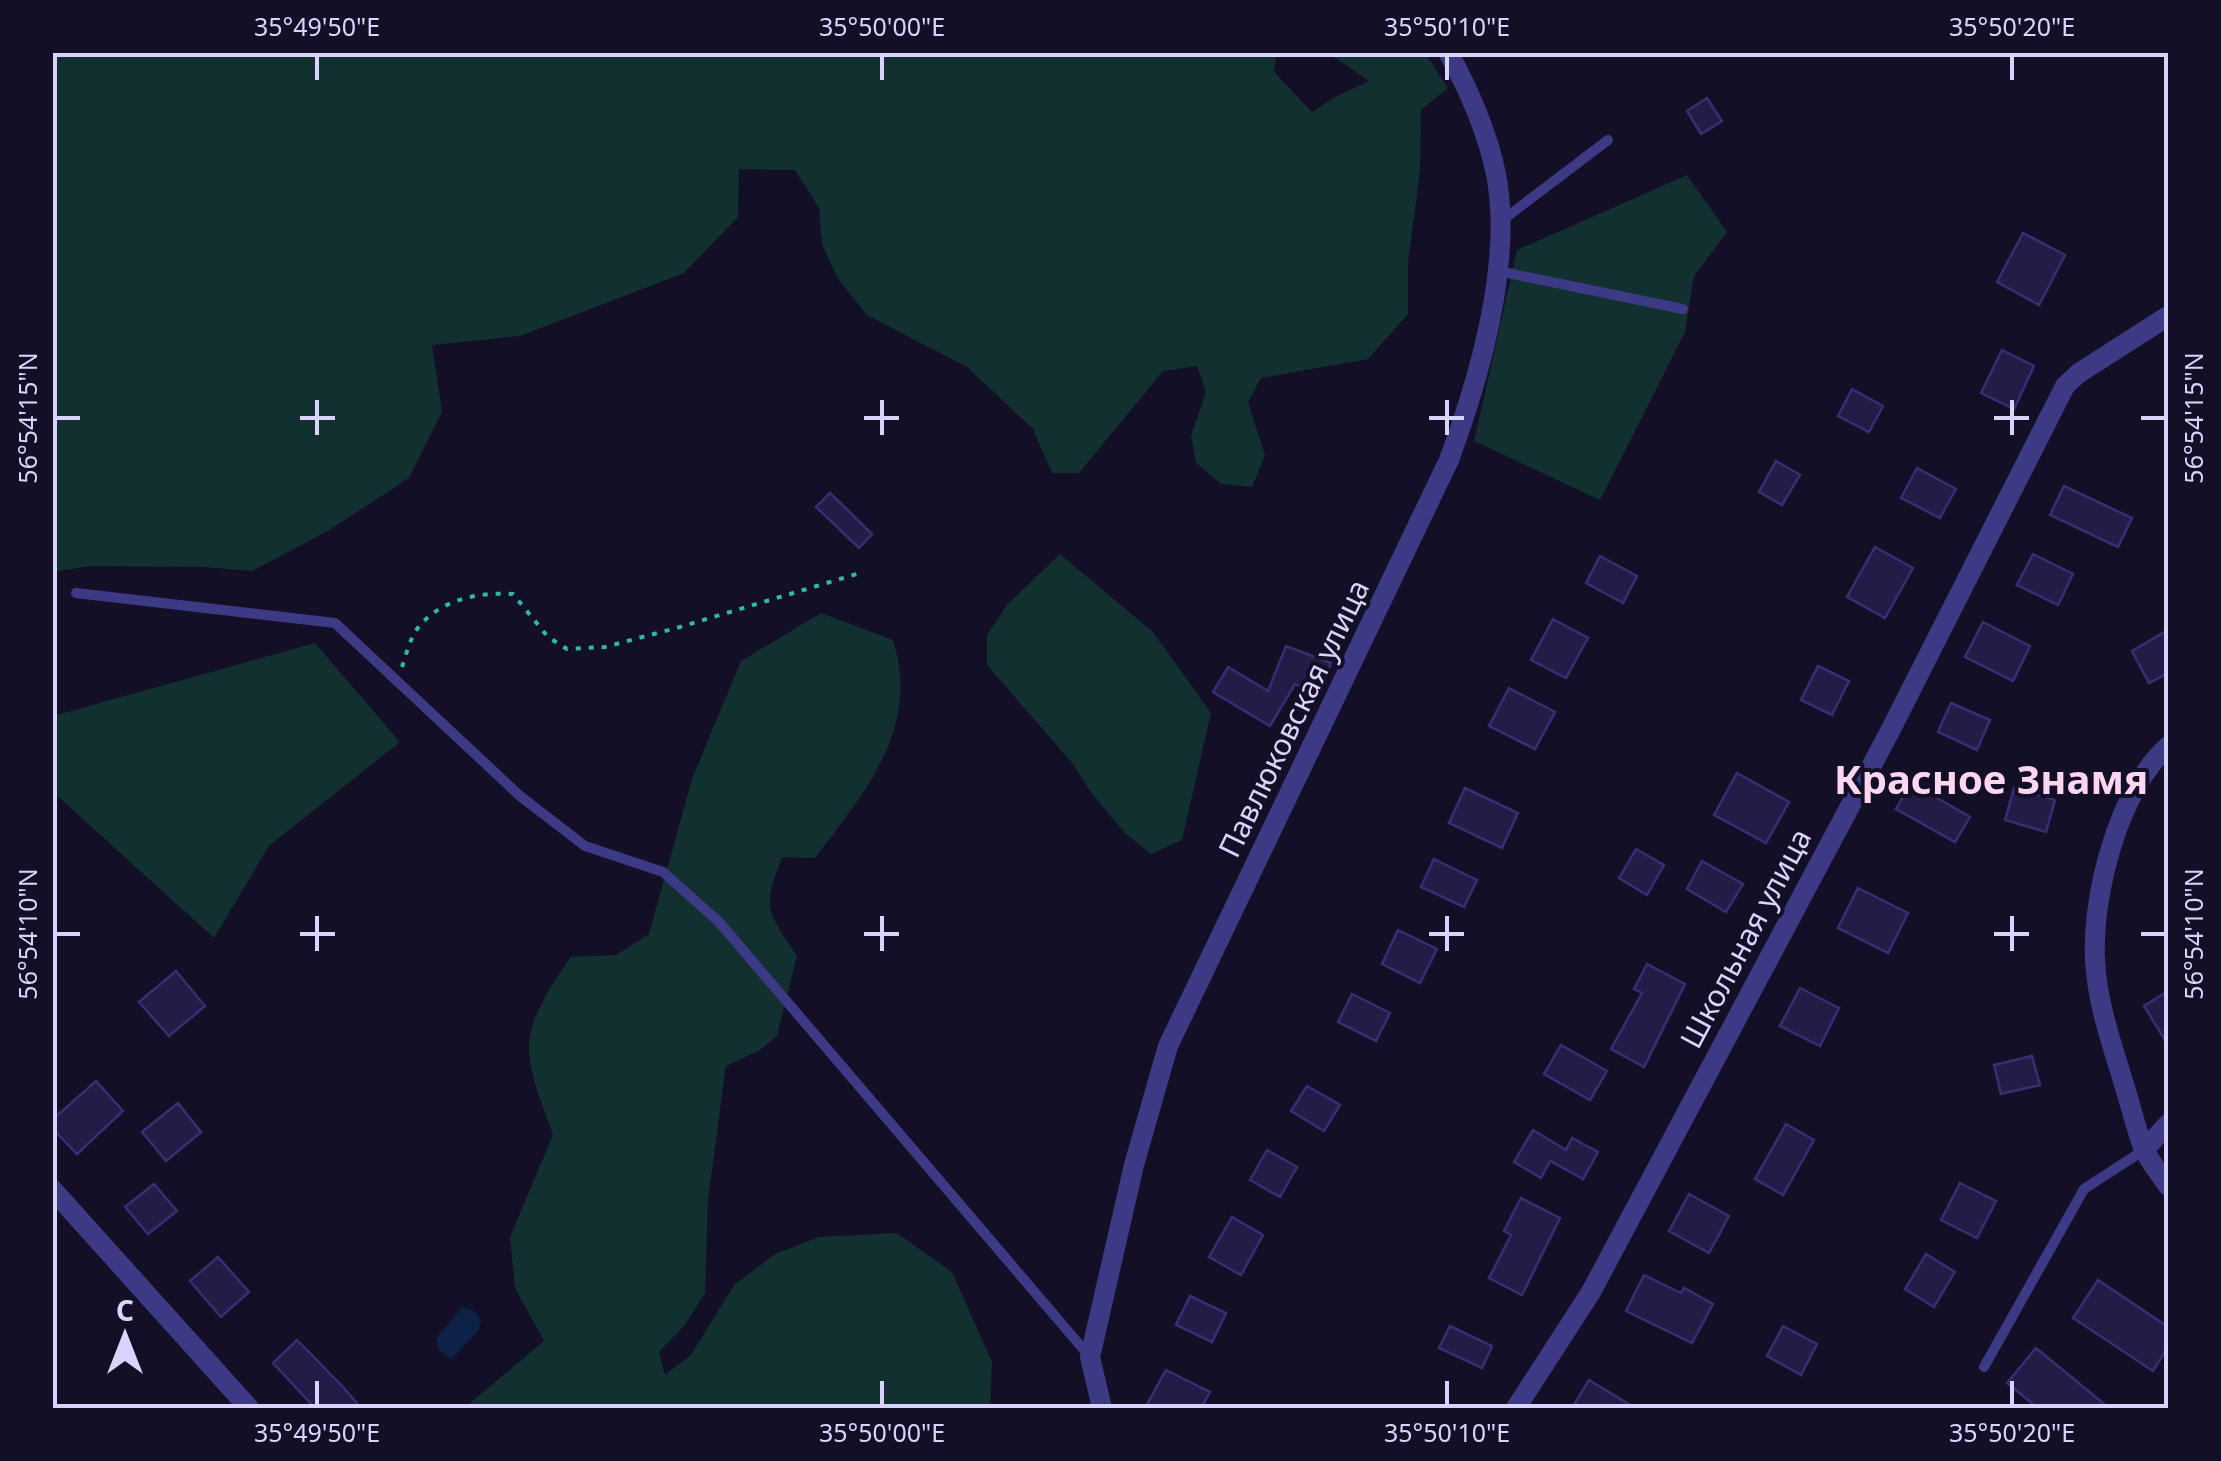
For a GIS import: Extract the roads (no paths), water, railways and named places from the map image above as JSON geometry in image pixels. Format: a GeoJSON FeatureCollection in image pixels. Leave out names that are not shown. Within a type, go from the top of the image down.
{"type":"FeatureCollection","features":[{"type":"Feature","properties":{"kind":"street","name":"Павлюковская улица"},"geometry":{"type":"LineString","coordinates":[[1102,1408],[1090,1358],[1134,1165],[1168,1046],[1449,460],[1480,360],[1498,271],[1496,176],[1486,138],[1448,52]]}},
{"type":"Feature","properties":{"kind":"street","name":"Школьная улица"},"geometry":{"type":"LineString","coordinates":[[1516,1408],[1600,1276],[1888,733],[2065,386],[2168,316]]}},
{"type":"Feature","properties":{"kind":"street"},"geometry":{"type":"LineString","coordinates":[[2168,746],[2134,791],[2120,821],[2102,890],[2095,956],[2100,1004],[2144,1150],[2168,1186]]}},
{"type":"Feature","properties":{"kind":"street"},"geometry":{"type":"LineString","coordinates":[[2144,1150],[2168,1124]]}},
{"type":"Feature","properties":{"kind":"street"},"geometry":{"type":"LineString","coordinates":[[52,1189],[249,1408]]}},
{"type":"Feature","properties":{"kind":"lane"},"geometry":{"type":"LineString","coordinates":[[1499,223],[1608,140]]}},
{"type":"Feature","properties":{"kind":"lane"},"geometry":{"type":"LineString","coordinates":[[1498,271],[1683,309]]}},
{"type":"Feature","properties":{"kind":"lane"},"geometry":{"type":"LineString","coordinates":[[76,593],[335,623],[520,796],[585,846],[663,872],[719,922],[1090,1358]]}},
{"type":"Feature","properties":{"kind":"lane"},"geometry":{"type":"LineString","coordinates":[[1984,1367],[2084,1190],[2144,1150]]}},
{"type":"Feature","properties":{"kind":"water"},"geometry":{"type":"Polygon","coordinates":[[[462,1307],[472,1310],[481,1320],[478,1331],[451,1359],[440,1351],[436,1339],[462,1307]]]}},
{"type":"Feature","properties":{"kind":"district","name":"Красное Знамя"},"geometry":{"type":"Point","coordinates":[1991,778]}}]}
